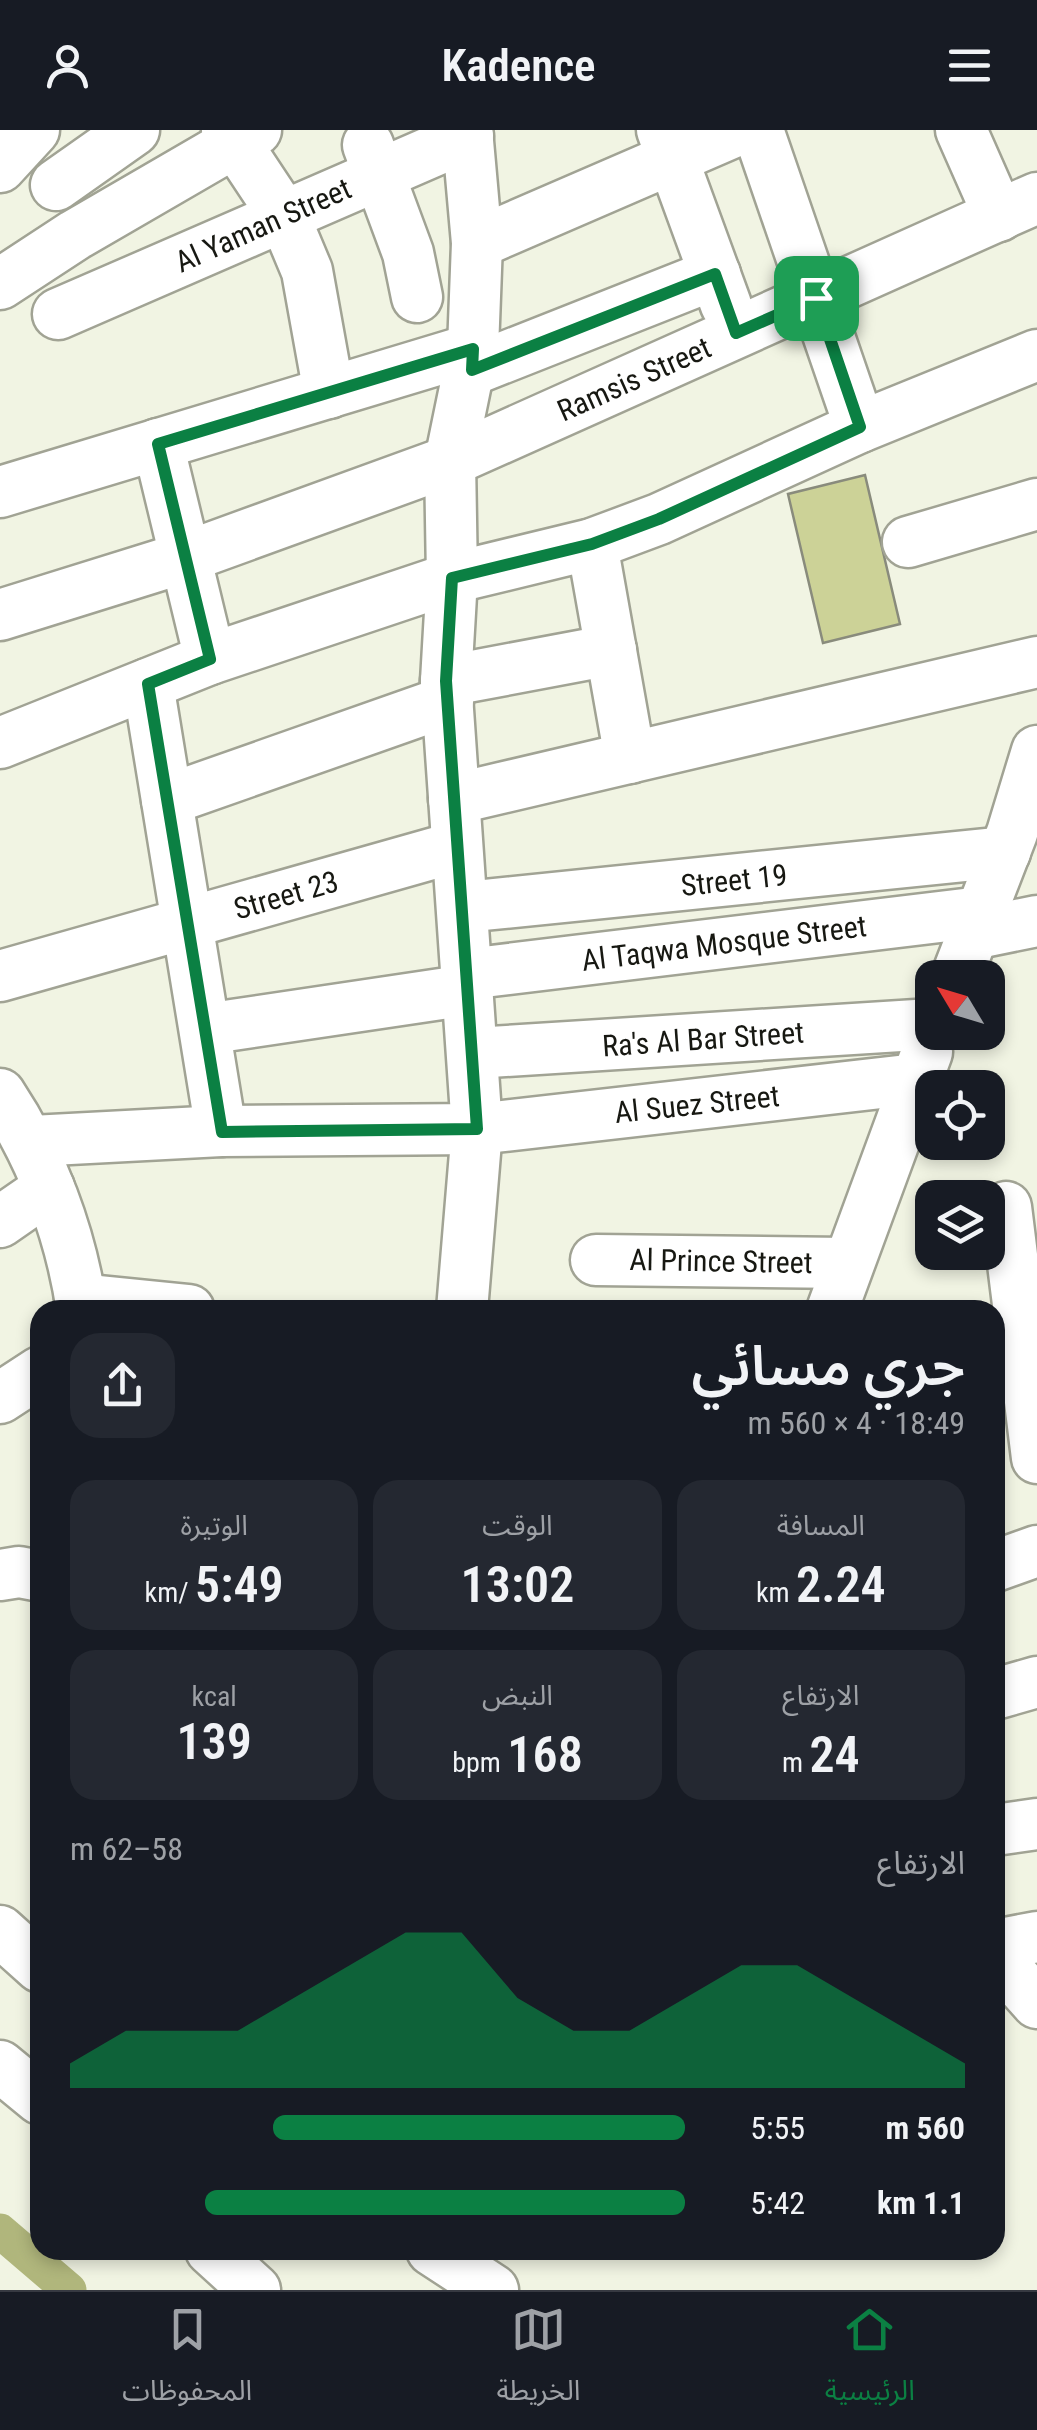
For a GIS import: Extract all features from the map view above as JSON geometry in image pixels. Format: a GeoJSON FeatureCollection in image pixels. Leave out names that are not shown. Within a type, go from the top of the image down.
{"type":"FeatureCollection","features":[{"type":"Feature","properties":{"kind":"street"},"geometry":{"type":"LineString","coordinates":[[0,167],[34,130]]}},
{"type":"Feature","properties":{"kind":"street"},"geometry":{"type":"LineString","coordinates":[[56,185],[134,130]]}},
{"type":"Feature","properties":{"kind":"street"},"geometry":{"type":"LineString","coordinates":[[477,244],[667,144],[738,130]]}},
{"type":"Feature","properties":{"kind":"street"},"geometry":{"type":"LineString","coordinates":[[758,130],[860,427]]}},
{"type":"Feature","properties":{"kind":"street"},"geometry":{"type":"LineString","coordinates":[[965,131],[1018,207]]}},
{"type":"Feature","properties":{"kind":"street"},"geometry":{"type":"LineString","coordinates":[[0,284],[239,133],[284,216],[307,271],[329,393]]}},
{"type":"Feature","properties":{"kind":"street"},"geometry":{"type":"LineString","coordinates":[[463,1300],[477,1129],[447,691],[452,578],[450,461],[473,360],[477,136]]}},
{"type":"Feature","properties":{"kind":"street","name":"Al Yaman Street"},"geometry":{"type":"LineString","coordinates":[[58,314],[284,216],[373,158],[477,136]]}},
{"type":"Feature","properties":{"kind":"street"},"geometry":{"type":"LineString","coordinates":[[667,144],[736,333]]}},
{"type":"Feature","properties":{"kind":"street"},"geometry":{"type":"LineString","coordinates":[[373,158],[408,253],[416,297]]}},
{"type":"Feature","properties":{"kind":"street","name":"Ramsis Street"},"geometry":{"type":"LineString","coordinates":[[0,615],[186,557],[450,461],[1018,207]]}},
{"type":"Feature","properties":{"kind":"street"},"geometry":{"type":"LineString","coordinates":[[0,492],[329,393],[473,360],[715,274]]}},
{"type":"Feature","properties":{"kind":"street"},"geometry":{"type":"LineString","coordinates":[[0,743],[210,659],[452,578],[592,544],[659,519],[860,427],[1037,356]]}},
{"type":"Feature","properties":{"kind":"street"},"geometry":{"type":"LineString","coordinates":[[158,444],[210,659]]}},
{"type":"Feature","properties":{"kind":"street"},"geometry":{"type":"LineString","coordinates":[[908,542],[1037,504]]}},
{"type":"Feature","properties":{"kind":"street"},"geometry":{"type":"LineString","coordinates":[[592,544],[630,758]]}},
{"type":"Feature","properties":{"kind":"street"},"geometry":{"type":"LineString","coordinates":[[167,800],[447,691],[611,650]]}},
{"type":"Feature","properties":{"kind":"street","name":"Street 23"},"geometry":{"type":"LineString","coordinates":[[0,976],[188,922],[630,758],[1037,662]]}},
{"type":"Feature","properties":{"kind":"street"},"geometry":{"type":"LineString","coordinates":[[148,684],[222,1132]]}},
{"type":"Feature","properties":{"kind":"street"},"geometry":{"type":"LineString","coordinates":[[970,941],[1018,836],[1037,751]]}},
{"type":"Feature","properties":{"kind":"street","name":"Street 19"},"geometry":{"type":"LineString","coordinates":[[464,907],[1018,836]]}},
{"type":"Feature","properties":{"kind":"street","name":"Al Taqwa Mosque Street"},"geometry":{"type":"LineString","coordinates":[[205,1028],[468,982],[970,941],[1037,921]]}},
{"type":"Feature","properties":{"kind":"street","name":"Ra's Al Bar Street"},"geometry":{"type":"LineString","coordinates":[[474,1053],[915,1025]]}},
{"type":"Feature","properties":{"kind":"street","name":"Al Suez Street"},"geometry":{"type":"LineString","coordinates":[[32,1141],[222,1132],[477,1129],[915,1079]]}},
{"type":"Feature","properties":{"kind":"street"},"geometry":{"type":"LineString","coordinates":[[835,1300],[915,1082]]}},
{"type":"Feature","properties":{"kind":"street"},"geometry":{"type":"LineString","coordinates":[[0,1094],[32,1141],[80,1300]]}},
{"type":"Feature","properties":{"kind":"street"},"geometry":{"type":"LineString","coordinates":[[0,1222],[48,1188]]}},
{"type":"Feature","properties":{"kind":"street"},"geometry":{"type":"LineString","coordinates":[[1006,1207],[1037,1458]]}},
{"type":"Feature","properties":{"kind":"street","name":"Al Prince Street"},"geometry":{"type":"LineString","coordinates":[[596,1260],[847,1262]]}},
{"type":"Feature","properties":{"kind":"street"},"geometry":{"type":"LineString","coordinates":[[0,1398],[30,1378]]}},
{"type":"Feature","properties":{"kind":"street"},"geometry":{"type":"LineString","coordinates":[[1005,1562],[1037,1551]]}},
{"type":"Feature","properties":{"kind":"street"},"geometry":{"type":"LineString","coordinates":[[0,1575],[30,1574]]}},
{"type":"Feature","properties":{"kind":"street"},"geometry":{"type":"LineString","coordinates":[[1005,1691],[1037,1682]]}},
{"type":"Feature","properties":{"kind":"street"},"geometry":{"type":"LineString","coordinates":[[1005,1829],[1037,1824]]}},
{"type":"Feature","properties":{"kind":"street"},"geometry":{"type":"LineString","coordinates":[[0,1931],[30,1958]]}},
{"type":"Feature","properties":{"kind":"street"},"geometry":{"type":"LineString","coordinates":[[1005,1943],[1037,1937]]}},
{"type":"Feature","properties":{"kind":"street"},"geometry":{"type":"LineString","coordinates":[[1005,1967],[1037,2003]]}},
{"type":"Feature","properties":{"kind":"street"},"geometry":{"type":"LineString","coordinates":[[0,2066],[30,2092]]}},
{"type":"Feature","properties":{"kind":"street"},"geometry":{"type":"LineString","coordinates":[[222,2260],[256,2290]]}},
{"type":"Feature","properties":{"kind":"street"},"geometry":{"type":"LineString","coordinates":[[430,2261],[492,2290]]}},
{"type":"Feature","properties":{"kind":"building"},"geometry":{"type":"Polygon","coordinates":[[[865,475],[900,624],[823,643],[788,494],[865,475]]]}},
{"type":"Feature","properties":{"kind":"waterway"},"geometry":{"type":"LineString","coordinates":[[0,2231],[30,2257]]}},
{"type":"Feature","properties":{"kind":"waterway"},"geometry":{"type":"LineString","coordinates":[[34,2260],[69,2290]]}},
{"type":"Feature","properties":{"kind":"route"},"geometry":{"type":"LineString","coordinates":[[715,274],[736,333],[816,298],[860,427],[659,519],[592,544],[452,578],[446,681],[477,1129],[222,1132],[148,684],[210,659],[158,444],[473,349],[472,370],[715,274]]}}]}
